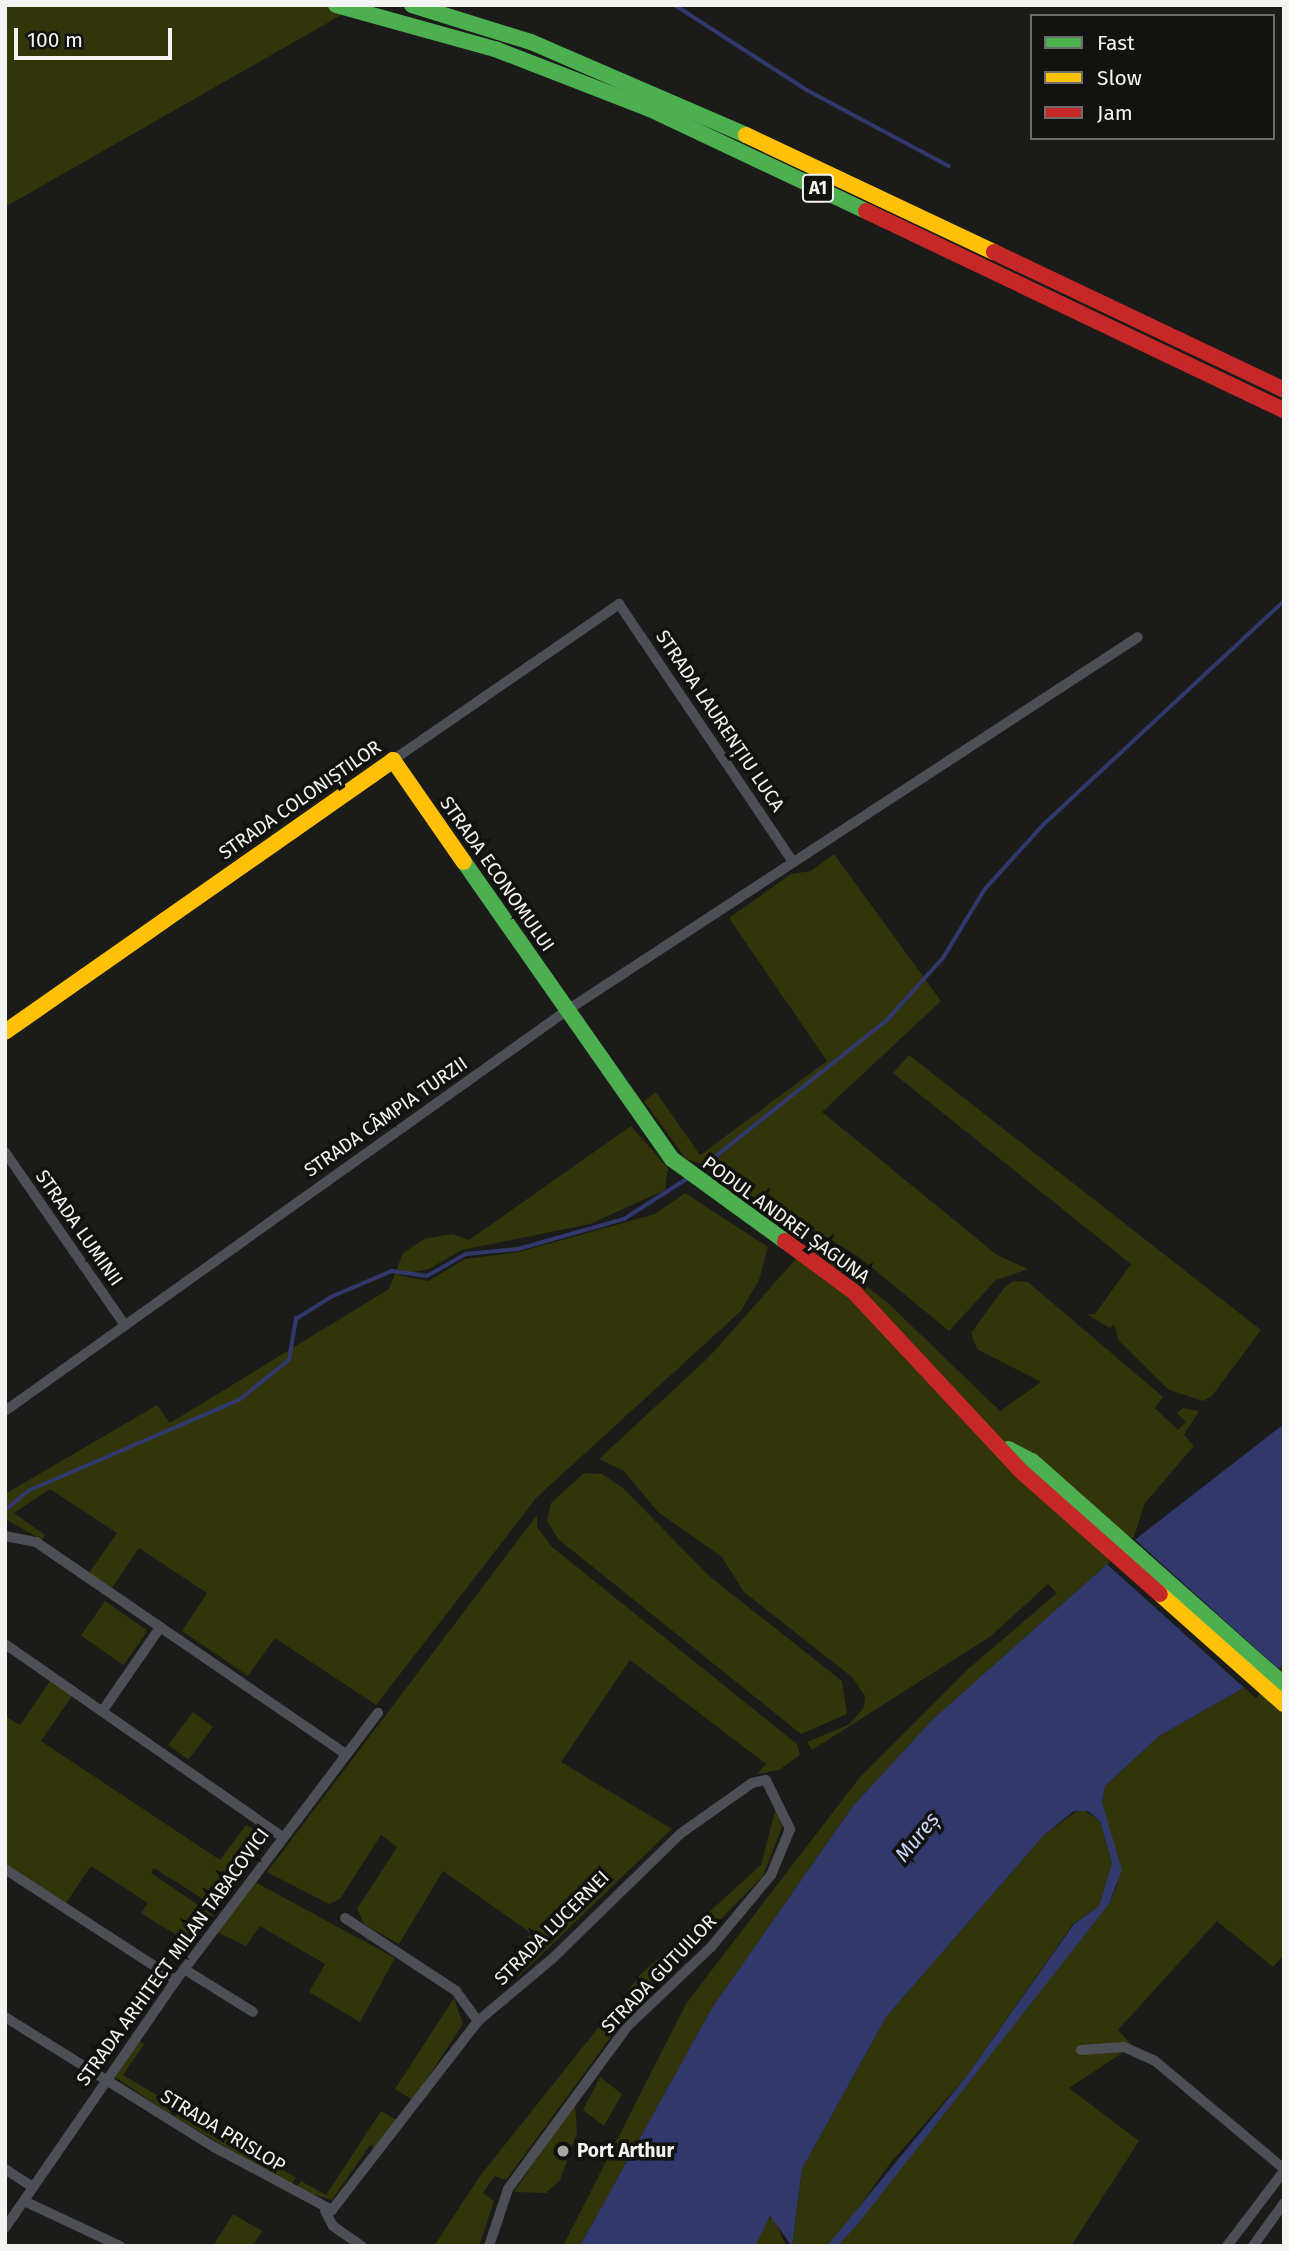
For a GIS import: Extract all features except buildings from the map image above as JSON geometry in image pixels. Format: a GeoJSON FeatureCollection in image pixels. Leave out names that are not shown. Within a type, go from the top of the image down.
{"type":"FeatureCollection","features":[{"type":"Feature","properties":{"kind":"main road","name":"A1"},"geometry":{"type":"LineString","coordinates":[[336,5],[495,49],[650,109],[1284,410]]}},
{"type":"Feature","properties":{"kind":"main road","name":"A1"},"geometry":{"type":"LineString","coordinates":[[412,5],[521,38],[658,93],[1284,390]]}},
{"type":"Feature","properties":{"kind":"main road","name":"STRADA ECONOMULUI"},"geometry":{"type":"LineString","coordinates":[[393,761],[566,1011]]}},
{"type":"Feature","properties":{"kind":"main road","name":"STRADA COLONIȘTILOR"},"geometry":{"type":"LineString","coordinates":[[5,1032],[393,761]]}},
{"type":"Feature","properties":{"kind":"main road","name":"PODUL ANDREI ȘAGUNA"},"geometry":{"type":"LineString","coordinates":[[566,1011],[644,1126],[690,1177],[853,1292],[1003,1446],[1284,1685]]}},
{"type":"Feature","properties":{"kind":"main road","name":"PODUL ANDREI ȘAGUNA"},"geometry":{"type":"LineString","coordinates":[[1027,1466],[1284,1704]]}},
{"type":"Feature","properties":{"kind":"street","name":"STRADA COLONIȘTILOR"},"geometry":{"type":"LineString","coordinates":[[393,761],[619,604]]}},
{"type":"Feature","properties":{"kind":"street","name":"STRADA LAURENȚIU LUCA"},"geometry":{"type":"LineString","coordinates":[[619,604],[791,859]]}},
{"type":"Feature","properties":{"kind":"street","name":"STRADA CÂMPIA TURZII"},"geometry":{"type":"LineString","coordinates":[[5,1411],[566,1011],[791,859],[807,858],[1138,637]]}},
{"type":"Feature","properties":{"kind":"street","name":"STRADA LUMINII"},"geometry":{"type":"LineString","coordinates":[[5,1152],[125,1325]]}},
{"type":"Feature","properties":{"kind":"street"},"geometry":{"type":"LineString","coordinates":[[5,1536],[36,1542],[159,1629],[344,1753]]}},
{"type":"Feature","properties":{"kind":"street"},"geometry":{"type":"LineString","coordinates":[[103,1710],[159,1629]]}},
{"type":"Feature","properties":{"kind":"street"},"geometry":{"type":"LineString","coordinates":[[5,1644],[281,1836]]}},
{"type":"Feature","properties":{"kind":"street","name":"STRADA ARHITECT MILAN TABACOVICI"},"geometry":{"type":"LineString","coordinates":[[5,2228],[104,2080],[176,1980],[281,1836],[378,1713]]}},
{"type":"Feature","properties":{"kind":"street","name":"STRADA LUCERNEI"},"geometry":{"type":"LineString","coordinates":[[325,2211],[338,2204],[478,2021],[552,1959],[680,1834],[752,1783],[770,1783]]}},
{"type":"Feature","properties":{"kind":"street","name":"STRADA GUTUILOR"},"geometry":{"type":"LineString","coordinates":[[489,2246],[508,2189],[627,2027],[711,1947],[771,1875],[789,1838],[770,1783]]}},
{"type":"Feature","properties":{"kind":"street"},"geometry":{"type":"LineString","coordinates":[[5,1869],[176,1980]]}},
{"type":"Feature","properties":{"kind":"street"},"geometry":{"type":"LineString","coordinates":[[345,1918],[456,1991],[478,2021]]}},
{"type":"Feature","properties":{"kind":"street"},"geometry":{"type":"LineString","coordinates":[[184,1969],[253,2012]]}},
{"type":"Feature","properties":{"kind":"street","name":"STRADA PRISLOP"},"geometry":{"type":"LineString","coordinates":[[5,2017],[104,2080],[325,2211],[333,2226],[362,2246]]}},
{"type":"Feature","properties":{"kind":"street"},"geometry":{"type":"LineString","coordinates":[[1081,2050],[1124,2047],[1155,2061],[1284,2170],[1227,2246]]}},
{"type":"Feature","properties":{"kind":"street"},"geometry":{"type":"LineString","coordinates":[[5,2169],[33,2187]]}},
{"type":"Feature","properties":{"kind":"street"},"geometry":{"type":"LineString","coordinates":[[24,2201],[120,2246]]}},
{"type":"Feature","properties":{"kind":"street"},"geometry":{"type":"LineString","coordinates":[[1253,2246],[1284,2203]]}},
{"type":"Feature","properties":{"kind":"shaded area"},"geometry":{"type":"Polygon","coordinates":[[[5,5],[359,5],[5,207],[5,5]]]}},
{"type":"Feature","properties":{"kind":"shaded area"},"geometry":{"type":"Polygon","coordinates":[[[834,854],[941,1001],[822,1112],[997,1255],[1028,1269],[996,1280],[949,1331],[858,1256],[807,1226],[792,1232],[708,1166],[686,1159],[644,1101],[656,1092],[700,1155],[827,1061],[729,918],[791,874],[811,871],[834,854]]]}},
{"type":"Feature","properties":{"kind":"shaded area"},"geometry":{"type":"Polygon","coordinates":[[[909,1055],[1261,1330],[1212,1396],[1203,1401],[1169,1390],[1119,1341],[1114,1324],[1110,1328],[1086,1314],[1095,1314],[1131,1264],[893,1073],[909,1055]]]}},
{"type":"Feature","properties":{"kind":"shaded area"},"geometry":{"type":"Polygon","coordinates":[[[631,1126],[668,1168],[665,1190],[590,1224],[462,1250],[429,1269],[397,1275],[428,1281],[465,1259],[519,1252],[655,1214],[685,1193],[768,1247],[759,1280],[741,1311],[537,1497],[376,1705],[275,1638],[248,1676],[182,1631],[207,1593],[139,1548],[112,1588],[89,1573],[117,1533],[50,1489],[14,1513],[45,1535],[42,1540],[5,1519],[5,1494],[157,1405],[170,1423],[389,1289],[403,1253],[424,1239],[452,1234],[469,1240],[631,1126]]]}},
{"type":"Feature","properties":{"kind":"shaded area"},"geometry":{"type":"Polygon","coordinates":[[[810,1243],[888,1303],[1000,1411],[1041,1382],[977,1349],[971,1333],[1004,1288],[1013,1281],[1028,1282],[1163,1397],[1155,1408],[1178,1430],[1186,1422],[1177,1413],[1183,1408],[1199,1411],[1184,1435],[1194,1446],[1145,1503],[1132,1542],[932,1720],[853,1806],[712,2008],[580,2246],[563,2246],[686,2004],[860,1777],[967,1670],[1057,1593],[1048,1584],[991,1636],[812,1750],[807,1742],[850,1724],[864,1707],[865,1696],[852,1677],[744,1592],[722,1557],[658,1512],[624,1471],[599,1459],[709,1357],[810,1243]]]}},
{"type":"Feature","properties":{"kind":"shaded area"},"geometry":{"type":"Polygon","coordinates":[[[584,1473],[602,1474],[623,1488],[709,1576],[842,1681],[847,1714],[801,1734],[558,1539],[547,1521],[551,1503],[584,1473]]]}},
{"type":"Feature","properties":{"kind":"shaded area"},"geometry":{"type":"Polygon","coordinates":[[[537,1515],[537,1527],[552,1547],[797,1744],[800,1755],[779,1770],[757,1774],[766,1764],[630,1660],[561,1762],[672,1829],[518,1977],[508,1966],[531,1933],[443,1871],[399,1944],[364,1924],[357,1909],[397,1847],[381,1835],[340,1899],[329,1904],[267,1872],[537,1515]]]}},
{"type":"Feature","properties":{"kind":"shaded area"},"geometry":{"type":"Polygon","coordinates":[[[105,1601],[148,1631],[124,1665],[81,1635],[105,1601]]]}},
{"type":"Feature","properties":{"kind":"shaded area"},"geometry":{"type":"Polygon","coordinates":[[[1284,1665],[1284,1955],[1273,1967],[1217,1921],[1118,2030],[1133,2046],[1069,2088],[1139,2141],[1071,2246],[837,2246],[1109,1904],[1118,1884],[1102,1802],[1105,1786],[1159,1736],[1284,1665]]]}},
{"type":"Feature","properties":{"kind":"shaded area"},"geometry":{"type":"Polygon","coordinates":[[[50,1681],[72,1696],[41,1741],[220,1860],[246,1825],[267,1835],[233,1889],[223,1884],[214,1896],[208,1892],[203,1899],[154,1868],[151,1873],[213,1915],[192,1945],[141,1913],[148,1903],[91,1866],[66,1903],[5,1863],[5,1716],[20,1725],[50,1681]]]}},
{"type":"Feature","properties":{"kind":"shaded area"},"geometry":{"type":"Polygon","coordinates":[[[193,1712],[213,1727],[188,1760],[168,1745],[193,1712]]]}},
{"type":"Feature","properties":{"kind":"shaded area"},"geometry":{"type":"Polygon","coordinates":[[[777,1804],[782,1827],[763,1876],[627,2015],[506,2180],[495,2176],[483,2193],[494,2201],[479,2246],[434,2246],[480,2176],[641,1974],[761,1865],[777,1804]]]}},
{"type":"Feature","properties":{"kind":"shaded area"},"geometry":{"type":"Polygon","coordinates":[[[1081,1808],[1100,1821],[1112,1863],[1099,1906],[1073,1924],[966,2077],[891,2162],[837,2238],[827,2246],[792,2246],[802,2169],[886,2017],[1044,1835],[1081,1808]]]}},
{"type":"Feature","properties":{"kind":"shaded area"},"geometry":{"type":"Polygon","coordinates":[[[255,1882],[395,1958],[360,2022],[309,1992],[325,1964],[260,1926],[246,1946],[217,1932],[255,1882]]]}},
{"type":"Feature","properties":{"kind":"shaded area"},"geometry":{"type":"Polygon","coordinates":[[[454,1998],[463,2024],[413,2100],[395,2089],[454,1998]]]}},
{"type":"Feature","properties":{"kind":"shaded area"},"geometry":{"type":"Polygon","coordinates":[[[138,2040],[144,2044],[123,2075],[175,2106],[170,2114],[115,2077],[138,2040]]]}},
{"type":"Feature","properties":{"kind":"shaded area"},"geometry":{"type":"Polygon","coordinates":[[[600,2077],[622,2094],[604,2126],[583,2110],[600,2077]]]}},
{"type":"Feature","properties":{"kind":"shaded area"},"geometry":{"type":"Polygon","coordinates":[[[575,2102],[577,2133],[560,2180],[546,2193],[514,2192],[575,2102]]]}},
{"type":"Feature","properties":{"kind":"shaded area"},"geometry":{"type":"Polygon","coordinates":[[[180,2108],[296,2178],[291,2186],[175,2117],[180,2108]]]}},
{"type":"Feature","properties":{"kind":"shaded area"},"geometry":{"type":"Polygon","coordinates":[[[381,2111],[398,2121],[376,2149],[370,2145],[332,2200],[296,2189],[301,2181],[326,2195],[381,2111]]]}},
{"type":"Feature","properties":{"kind":"shaded area"},"geometry":{"type":"Polygon","coordinates":[[[233,2214],[262,2231],[253,2246],[213,2246],[233,2214]]]}},
{"type":"Feature","properties":{"kind":"shaded area"},"geometry":{"type":"Polygon","coordinates":[[[773,2216],[786,2246],[755,2246],[765,2222],[773,2216]]]}},
{"type":"Feature","properties":{"kind":"water","name":"Mureș"},"geometry":{"type":"Polygon","coordinates":[[[1284,1424],[1284,1665],[1159,1736],[1105,1786],[1102,1802],[1122,1870],[1109,1904],[857,2225],[837,2246],[827,2246],[966,2077],[1074,1924],[1099,1906],[1112,1863],[1100,1821],[1088,1811],[1074,1811],[1044,1835],[886,2017],[802,2169],[792,2246],[770,2216],[755,2246],[580,2246],[712,2008],[853,1806],[932,1720],[1132,1542],[1284,1424]]]}},
{"type":"Feature","properties":{"kind":"pier"},"geometry":{"type":"Polygon","coordinates":[[[1132,1537],[1281,1671],[1256,1698],[1107,1564],[1132,1537]]]}},
{"type":"Feature","properties":{"kind":"waterway"},"geometry":{"type":"LineString","coordinates":[[675,5],[807,90],[949,166]]}},
{"type":"Feature","properties":{"kind":"waterway"},"geometry":{"type":"LineString","coordinates":[[696,1172],[887,1020],[943,958],[985,889],[1043,825],[1284,601]]}},
{"type":"Feature","properties":{"kind":"waterway"},"geometry":{"type":"LineString","coordinates":[[5,1510],[30,1490],[239,1400],[289,1360],[296,1319],[331,1297],[392,1271],[427,1276],[466,1254],[518,1249],[624,1219],[690,1177]]}},
{"type":"Feature","properties":{"kind":"traffic: fast"},"geometry":{"type":"LineString","coordinates":[[336,5],[495,49],[650,109],[866,211]]}},
{"type":"Feature","properties":{"kind":"traffic: fast"},"geometry":{"type":"LineString","coordinates":[[412,5],[531,42],[746,135]]}},
{"type":"Feature","properties":{"kind":"traffic: fast"},"geometry":{"type":"LineString","coordinates":[[464,862],[672,1159],[785,1241]]}},
{"type":"Feature","properties":{"kind":"traffic: fast"},"geometry":{"type":"LineString","coordinates":[[1008,1449],[1032,1461],[1284,1685]]}},
{"type":"Feature","properties":{"kind":"traffic: slow"},"geometry":{"type":"LineString","coordinates":[[746,135],[994,252]]}},
{"type":"Feature","properties":{"kind":"traffic: slow"},"geometry":{"type":"LineString","coordinates":[[5,1032],[393,760],[464,862]]}},
{"type":"Feature","properties":{"kind":"traffic: slow"},"geometry":{"type":"LineString","coordinates":[[1160,1594],[1284,1704]]}},
{"type":"Feature","properties":{"kind":"traffic: jam"},"geometry":{"type":"LineString","coordinates":[[866,211],[1284,410]]}},
{"type":"Feature","properties":{"kind":"traffic: jam"},"geometry":{"type":"LineString","coordinates":[[994,252],[1284,390]]}},
{"type":"Feature","properties":{"kind":"traffic: jam"},"geometry":{"type":"LineString","coordinates":[[785,1241],[854,1292],[1022,1472],[1160,1594]]}},
{"type":"Feature","properties":{"kind":"place","name":"Port Arthur"},"geometry":{"type":"Point","coordinates":[563,2151]}}]}
